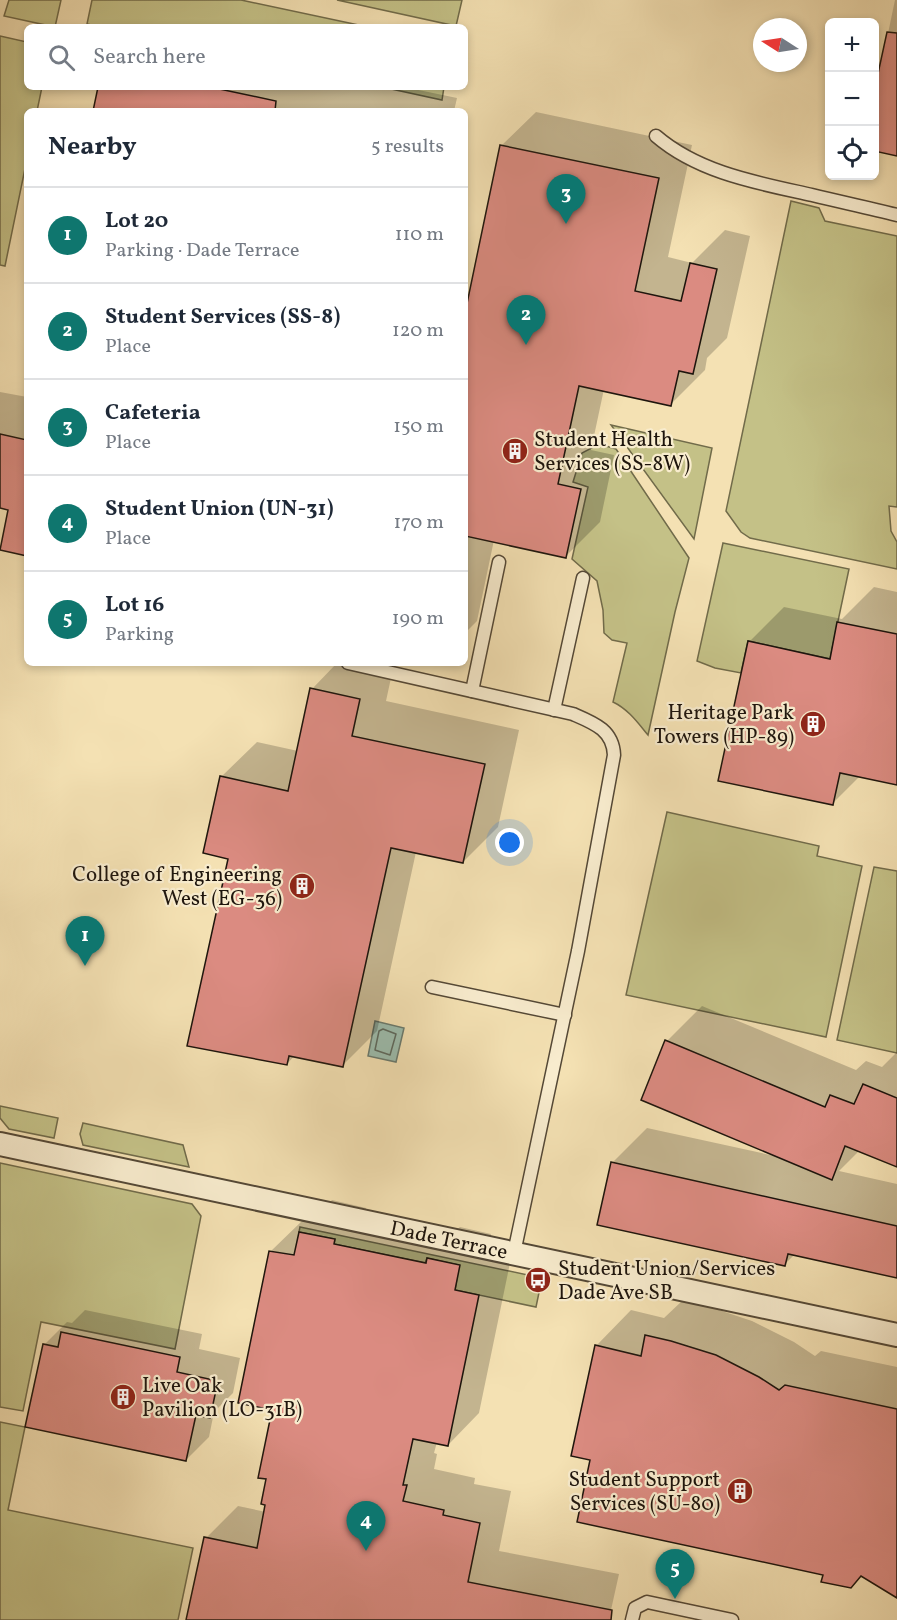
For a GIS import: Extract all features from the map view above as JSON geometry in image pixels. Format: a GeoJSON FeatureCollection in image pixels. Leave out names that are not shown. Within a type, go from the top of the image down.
{"type":"FeatureCollection","features":[{"type":"Feature","properties":{"kind":"street","name":"Dade Terrace"},"geometry":{"type":"LineString","coordinates":[[0,1144],[897,1335]]}},
{"type":"Feature","properties":{"kind":"lane"},"geometry":{"type":"LineString","coordinates":[[656,136],[668,147],[688,159],[713,170],[782,189],[897,215]]}},
{"type":"Feature","properties":{"kind":"lane"},"geometry":{"type":"LineString","coordinates":[[472,691],[498,562]]}},
{"type":"Feature","properties":{"kind":"lane"},"geometry":{"type":"LineString","coordinates":[[554,710],[583,579]]}},
{"type":"Feature","properties":{"kind":"lane"},"geometry":{"type":"LineString","coordinates":[[361,666],[573,714],[610,736],[613,744],[614,755],[565,1015],[514,1253]]}},
{"type":"Feature","properties":{"kind":"lane"},"geometry":{"type":"LineString","coordinates":[[432,987],[565,1015]]}},
{"type":"Feature","properties":{"kind":"lane"},"geometry":{"type":"LineString","coordinates":[[632,1620],[635,1608],[647,1602],[732,1620]]}},
{"type":"Feature","properties":{"kind":"shaded area"},"geometry":{"type":"Polygon","coordinates":[[[9,0],[61,0],[56,24],[41,24],[4,16],[9,0]]]}},
{"type":"Feature","properties":{"kind":"shaded area"},"geometry":{"type":"Polygon","coordinates":[[[92,0],[241,0],[354,24],[87,24],[92,0]]]}},
{"type":"Feature","properties":{"kind":"shaded area"},"geometry":{"type":"Polygon","coordinates":[[[337,0],[462,0],[456,24],[447,24],[337,0]]]}},
{"type":"Feature","properties":{"kind":"shaded area"},"geometry":{"type":"Polygon","coordinates":[[[0,36],[24,41],[24,90],[41,90],[38,108],[24,108],[24,174],[5,266],[0,265],[0,36]]]}},
{"type":"Feature","properties":{"kind":"shaded area"},"geometry":{"type":"Polygon","coordinates":[[[396,90],[444,90],[442,100],[396,90]]]}},
{"type":"Feature","properties":{"kind":"shaded area"},"geometry":{"type":"Polygon","coordinates":[[[791,201],[819,208],[825,221],[897,236],[897,507],[889,506],[891,531],[897,542],[897,569],[750,538],[741,532],[726,511],[791,201]]]}},
{"type":"Feature","properties":{"kind":"shaded area"},"geometry":{"type":"Polygon","coordinates":[[[611,425],[712,448],[694,539],[611,425]]]}},
{"type":"Feature","properties":{"kind":"shaded area"},"geometry":{"type":"Polygon","coordinates":[[[599,444],[616,449],[689,558],[648,735],[628,712],[613,702],[627,643],[612,640],[604,633],[603,610],[597,581],[572,559],[588,487],[573,482],[582,453],[599,444]]]}},
{"type":"Feature","properties":{"kind":"shaded area"},"geometry":{"type":"Polygon","coordinates":[[[723,543],[849,569],[830,659],[748,641],[741,673],[715,668],[697,661],[723,543]]]}},
{"type":"Feature","properties":{"kind":"shaded area"},"geometry":{"type":"Polygon","coordinates":[[[667,812],[819,846],[817,856],[862,866],[826,1037],[626,995],[667,812]]]}},
{"type":"Feature","properties":{"kind":"shaded area"},"geometry":{"type":"Polygon","coordinates":[[[874,867],[897,871],[897,1053],[837,1040],[874,867]]]}},
{"type":"Feature","properties":{"kind":"shaded area"},"geometry":{"type":"Polygon","coordinates":[[[0,1106],[58,1118],[54,1138],[9,1129],[0,1118],[0,1106]]]}},
{"type":"Feature","properties":{"kind":"shaded area"},"geometry":{"type":"Polygon","coordinates":[[[83,1123],[183,1145],[189,1167],[83,1145],[80,1134],[83,1123]]]}},
{"type":"Feature","properties":{"kind":"shaded area"},"geometry":{"type":"Polygon","coordinates":[[[0,1163],[192,1204],[201,1216],[175,1349],[41,1322],[23,1411],[0,1407],[0,1163]]]}},
{"type":"Feature","properties":{"kind":"shaded area"},"geometry":{"type":"Polygon","coordinates":[[[300,1227],[542,1278],[536,1307],[455,1290],[459,1265],[427,1258],[425,1263],[334,1244],[335,1239],[299,1232],[300,1227]]]}},
{"type":"Feature","properties":{"kind":"shaded area"},"geometry":{"type":"Polygon","coordinates":[[[0,1422],[25,1427],[8,1510],[193,1548],[178,1620],[0,1620],[0,1422]]]}},
{"type":"Feature","properties":{"kind":"water"},"geometry":{"type":"Polygon","coordinates":[[[375,1021],[404,1028],[396,1062],[368,1056],[375,1021]]]}},
{"type":"Feature","properties":{"kind":"building"},"geometry":{"type":"Polygon","coordinates":[[[887,32],[897,33],[897,156],[879,152],[879,69],[887,32]]]}},
{"type":"Feature","properties":{"kind":"building"},"geometry":{"type":"Polygon","coordinates":[[[97,90],[224,90],[276,101],[275,108],[94,108],[97,90]]]}},
{"type":"Feature","properties":{"kind":"building"},"geometry":{"type":"Polygon","coordinates":[[[500,145],[659,178],[635,291],[681,301],[690,263],[717,269],[693,374],[679,371],[671,406],[579,386],[558,484],[581,489],[566,558],[468,537],[468,299],[500,145]]]}},
{"type":"Feature","properties":{"kind":"building"},"geometry":{"type":"Polygon","coordinates":[[[0,434],[24,439],[24,555],[0,550],[8,510],[0,508],[0,434]]]}},
{"type":"Feature","properties":{"kind":"building","name":"Heritage Park Towers (HP-89)"},"geometry":{"type":"Polygon","coordinates":[[[837,622],[897,634],[897,785],[840,773],[833,805],[718,781],[748,641],[830,659],[837,622]]]}},
{"type":"Feature","properties":{"kind":"building","name":"College of Engineering West (EG-36)"},"geometry":{"type":"Polygon","coordinates":[[[310,688],[360,699],[352,736],[485,764],[463,863],[391,848],[343,1067],[289,1056],[287,1065],[187,1046],[228,859],[203,853],[220,776],[288,791],[310,688]]]}},
{"type":"Feature","properties":{"kind":"building"},"geometry":{"type":"Polygon","coordinates":[[[665,1040],[825,1107],[830,1095],[854,1104],[863,1084],[897,1098],[897,1167],[845,1146],[832,1180],[641,1100],[665,1040]]]}},
{"type":"Feature","properties":{"kind":"building"},"geometry":{"type":"Polygon","coordinates":[[[611,1162],[897,1226],[897,1278],[788,1254],[785,1266],[597,1225],[611,1162]]]}},
{"type":"Feature","properties":{"kind":"building"},"geometry":{"type":"Polygon","coordinates":[[[299,1232],[335,1239],[334,1244],[426,1263],[427,1258],[460,1265],[455,1290],[479,1295],[448,1446],[413,1439],[403,1485],[407,1485],[403,1501],[444,1510],[443,1515],[480,1523],[468,1582],[612,1610],[611,1620],[186,1620],[204,1537],[257,1548],[265,1505],[261,1504],[266,1479],[258,1478],[272,1410],[238,1403],[269,1251],[294,1255],[299,1232]]]}},
{"type":"Feature","properties":{"kind":"building","name":"Live Oak Pavilion (LO-31B)"},"geometry":{"type":"Polygon","coordinates":[[[61,1332],[180,1357],[177,1372],[218,1381],[210,1418],[196,1415],[186,1461],[25,1427],[43,1344],[58,1347],[61,1332]]]}},
{"type":"Feature","properties":{"kind":"building","name":"Student Support Services (SU-80)"},"geometry":{"type":"Polygon","coordinates":[[[645,1335],[716,1355],[779,1390],[785,1385],[897,1409],[897,1598],[861,1576],[851,1588],[821,1582],[823,1575],[577,1522],[590,1460],[571,1456],[595,1345],[641,1356],[645,1335]]]}},
{"type":"Feature","properties":{"kind":"place","name":"Cafeteria"},"geometry":{"type":"Point","coordinates":[566,224]}},
{"type":"Feature","properties":{"kind":"place","name":"Student Services (SS-8)"},"geometry":{"type":"Point","coordinates":[526,345]}},
{"type":"Feature","properties":{"kind":"place","name":"Student Health Services (SS-8W)"},"geometry":{"type":"Point","coordinates":[515,451]}},
{"type":"Feature","properties":{"kind":"place","name":"Heritage Park Towers (HP-89)"},"geometry":{"type":"Point","coordinates":[813,724]}},
{"type":"Feature","properties":{"kind":"place","name":"College of Engineering West (EG-36)"},"geometry":{"type":"Point","coordinates":[302,886]}},
{"type":"Feature","properties":{"kind":"place","name":"Lot 20"},"geometry":{"type":"Point","coordinates":[85,966]}},
{"type":"Feature","properties":{"kind":"place","name":"Student Union/Services Dade Ave SB"},"geometry":{"type":"Point","coordinates":[538,1280]}},
{"type":"Feature","properties":{"kind":"place","name":"Live Oak Pavilion (LO-31B)"},"geometry":{"type":"Point","coordinates":[123,1397]}},
{"type":"Feature","properties":{"kind":"place","name":"Student Support Services (SU-80)"},"geometry":{"type":"Point","coordinates":[740,1491]}},
{"type":"Feature","properties":{"kind":"place","name":"Student Union (UN-31)"},"geometry":{"type":"Point","coordinates":[366,1551]}},
{"type":"Feature","properties":{"kind":"place","name":"Lot 16"},"geometry":{"type":"Point","coordinates":[675,1599]}}]}
